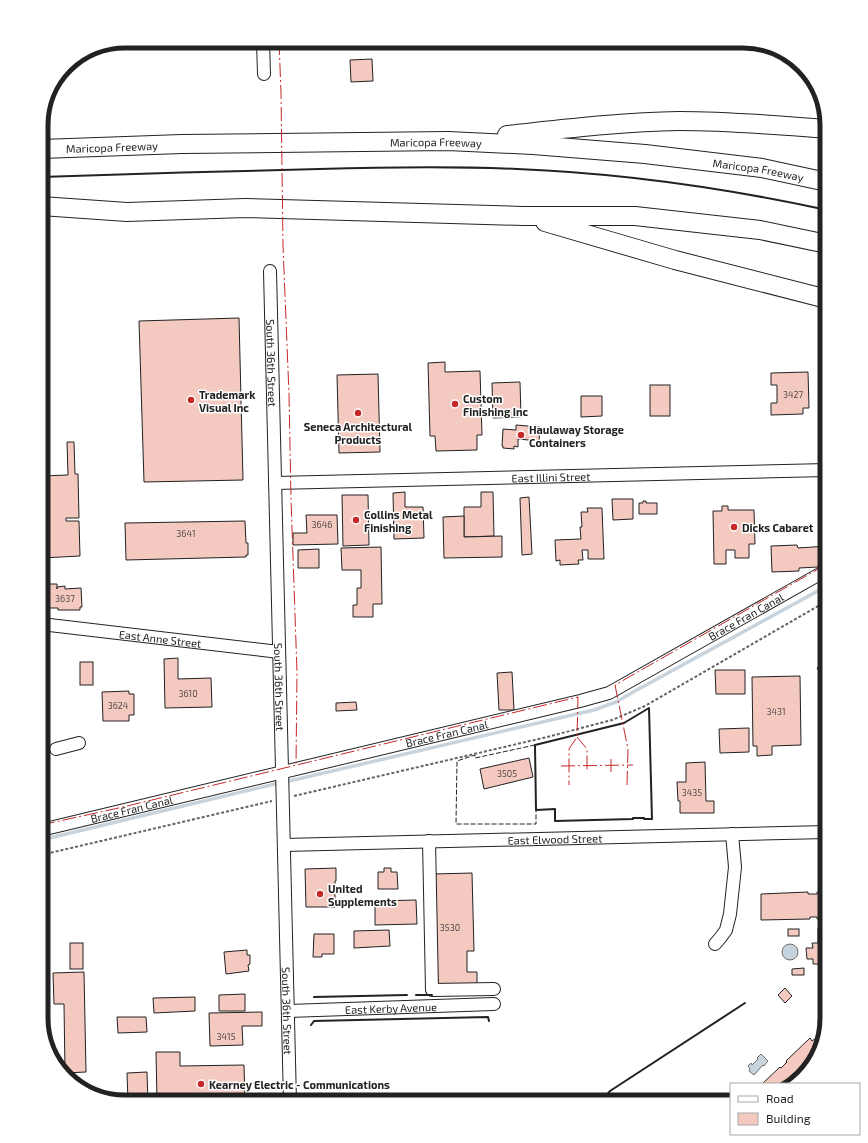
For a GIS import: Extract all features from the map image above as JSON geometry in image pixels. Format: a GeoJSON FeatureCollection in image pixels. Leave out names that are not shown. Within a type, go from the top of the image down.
{"type":"FeatureCollection","features":[{"type":"Feature","properties":{"kind":"highway"},"geometry":{"type":"LineString","coordinates":[[448,141],[570,128],[648,122],[679,121],[774,124],[820,128]]}},
{"type":"Feature","properties":{"kind":"highway","name":"Maricopa Freeway"},"geometry":{"type":"LineString","coordinates":[[48,149],[182,144],[448,141],[533,145],[645,154],[762,168],[820,180]]}},
{"type":"Feature","properties":{"kind":"highway"},"geometry":{"type":"LineString","coordinates":[[48,206],[127,212]]}},
{"type":"Feature","properties":{"kind":"highway"},"geometry":{"type":"LineString","coordinates":[[48,218],[127,212],[245,208],[523,216],[634,216],[760,230],[820,243]]}},
{"type":"Feature","properties":{"kind":"highway"},"geometry":{"type":"LineString","coordinates":[[523,216],[675,260],[820,297]]}},
{"type":"Feature","properties":{"kind":"street"},"geometry":{"type":"LineString","coordinates":[[263,48],[264,74]]}},
{"type":"Feature","properties":{"kind":"street","name":"South 36th Street"},"geometry":{"type":"LineString","coordinates":[[270,271],[290,1095]]}},
{"type":"Feature","properties":{"kind":"street","name":"East Illini Street"},"geometry":{"type":"LineString","coordinates":[[275,482],[820,470]]}},
{"type":"Feature","properties":{"kind":"street","name":"Brace Fran Canal"},"geometry":{"type":"LineString","coordinates":[[48,828],[283,773],[609,693],[820,574]]}},
{"type":"Feature","properties":{"kind":"street","name":"East Anne Street"},"geometry":{"type":"LineString","coordinates":[[48,625],[140,641],[280,652]]}},
{"type":"Feature","properties":{"kind":"street"},"geometry":{"type":"LineString","coordinates":[[56,749],[79,743]]}},
{"type":"Feature","properties":{"kind":"street","name":"East Elwood Street"},"geometry":{"type":"LineString","coordinates":[[284,845],[820,832]]}},
{"type":"Feature","properties":{"kind":"street"},"geometry":{"type":"LineString","coordinates":[[715,944],[726,930],[730,914],[735,866],[732,834]]}},
{"type":"Feature","properties":{"kind":"street"},"geometry":{"type":"LineString","coordinates":[[429,841],[432,990],[494,988]]}},
{"type":"Feature","properties":{"kind":"street","name":"East Kerby Avenue"},"geometry":{"type":"LineString","coordinates":[[288,1011],[494,1004]]}},
{"type":"Feature","properties":{"kind":"path"},"geometry":{"type":"LineString","coordinates":[[48,853],[546,737],[612,720],[645,706],[820,605]]}},
{"type":"Feature","properties":{"kind":"shaded area"},"geometry":{"type":"Polygon","coordinates":[[[790,944],[796,946],[798,952],[796,958],[790,960],[784,958],[782,952],[784,946],[790,944]]]}},
{"type":"Feature","properties":{"kind":"shaded area"},"geometry":{"type":"Polygon","coordinates":[[[761,1054],[768,1061],[754,1075],[749,1071],[750,1069],[748,1066],[751,1063],[752,1065],[761,1054]]]}},
{"type":"Feature","properties":{"kind":"building"},"geometry":{"type":"Polygon","coordinates":[[[372,59],[373,81],[351,82],[350,60],[372,59]]]}},
{"type":"Feature","properties":{"kind":"building","name":"Trademark Visual Inc"},"geometry":{"type":"Polygon","coordinates":[[[239,318],[243,480],[144,482],[139,321],[239,318]]]}},
{"type":"Feature","properties":{"kind":"building","name":"Custom Finishing Inc"},"geometry":{"type":"Polygon","coordinates":[[[445,362],[445,372],[480,371],[482,435],[477,435],[477,450],[436,451],[435,436],[430,436],[428,363],[445,362]]]}},
{"type":"Feature","properties":{"kind":"building"},"geometry":{"type":"Polygon","coordinates":[[[808,372],[809,408],[803,408],[803,414],[771,415],[771,403],[777,403],[777,385],[771,385],[771,373],[808,372]]]}},
{"type":"Feature","properties":{"kind":"building","name":"Seneca Architectural Products"},"geometry":{"type":"Polygon","coordinates":[[[378,374],[380,452],[339,453],[337,375],[378,374]]]}},
{"type":"Feature","properties":{"kind":"building"},"geometry":{"type":"Polygon","coordinates":[[[520,382],[521,417],[493,418],[492,383],[520,382]]]}},
{"type":"Feature","properties":{"kind":"building"},"geometry":{"type":"Polygon","coordinates":[[[650,385],[670,385],[670,416],[650,416],[650,385]]]}},
{"type":"Feature","properties":{"kind":"building"},"geometry":{"type":"Polygon","coordinates":[[[581,396],[602,396],[602,416],[581,417],[581,396]]]}},
{"type":"Feature","properties":{"kind":"building","name":"Haulaway Storage Containers"},"geometry":{"type":"Polygon","coordinates":[[[516,425],[540,427],[539,441],[518,439],[518,447],[514,446],[514,449],[503,448],[503,429],[516,430],[516,425]]]}},
{"type":"Feature","properties":{"kind":"building"},"geometry":{"type":"Polygon","coordinates":[[[67,442],[74,442],[75,474],[78,474],[79,518],[66,518],[66,521],[79,521],[80,556],[48,558],[48,476],[68,475],[67,442]]]}},
{"type":"Feature","properties":{"kind":"building"},"geometry":{"type":"Polygon","coordinates":[[[405,492],[405,507],[423,507],[424,538],[394,539],[393,493],[405,492]]]}},
{"type":"Feature","properties":{"kind":"building"},"geometry":{"type":"Polygon","coordinates":[[[481,492],[493,492],[494,536],[464,537],[464,507],[481,507],[481,492]]]}},
{"type":"Feature","properties":{"kind":"building","name":"Collins Metal Finishing"},"geometry":{"type":"Polygon","coordinates":[[[342,495],[368,495],[369,545],[343,546],[342,495]]]}},
{"type":"Feature","properties":{"kind":"building"},"geometry":{"type":"Polygon","coordinates":[[[529,497],[532,554],[522,555],[520,498],[529,497]]]}},
{"type":"Feature","properties":{"kind":"building"},"geometry":{"type":"Polygon","coordinates":[[[612,499],[633,499],[633,519],[613,520],[612,499]]]}},
{"type":"Feature","properties":{"kind":"building"},"geometry":{"type":"Polygon","coordinates":[[[643,501],[646,501],[646,503],[657,503],[657,514],[639,514],[639,503],[643,503],[643,501]]]}},
{"type":"Feature","properties":{"kind":"building","name":"Dicks Cabaret"},"geometry":{"type":"Polygon","coordinates":[[[722,506],[728,506],[728,510],[754,510],[755,544],[749,544],[749,558],[735,558],[735,550],[726,550],[726,564],[714,564],[713,511],[722,511],[722,506]]]}},
{"type":"Feature","properties":{"kind":"building"},"geometry":{"type":"Polygon","coordinates":[[[587,508],[602,508],[604,559],[588,559],[588,550],[582,550],[583,560],[578,560],[579,564],[560,565],[560,560],[556,561],[555,540],[581,539],[581,512],[588,512],[587,508]]]}},
{"type":"Feature","properties":{"kind":"building"},"geometry":{"type":"Polygon","coordinates":[[[306,515],[337,515],[338,544],[293,545],[293,533],[307,533],[306,515]]]}},
{"type":"Feature","properties":{"kind":"building"},"geometry":{"type":"Polygon","coordinates":[[[464,516],[464,537],[502,536],[502,557],[444,558],[443,517],[464,516]]]}},
{"type":"Feature","properties":{"kind":"building"},"geometry":{"type":"Polygon","coordinates":[[[245,521],[246,543],[248,543],[248,555],[246,555],[246,557],[126,560],[125,523],[245,521]]]}},
{"type":"Feature","properties":{"kind":"building"},"geometry":{"type":"Polygon","coordinates":[[[797,545],[798,548],[820,546],[820,566],[799,568],[799,571],[772,572],[771,546],[797,545]]]}},
{"type":"Feature","properties":{"kind":"building"},"geometry":{"type":"Polygon","coordinates":[[[381,547],[382,604],[373,604],[373,617],[353,617],[353,605],[357,605],[357,588],[361,588],[361,570],[342,570],[341,548],[381,547]]]}},
{"type":"Feature","properties":{"kind":"building"},"geometry":{"type":"Polygon","coordinates":[[[319,549],[319,568],[298,568],[298,550],[319,549]]]}},
{"type":"Feature","properties":{"kind":"building"},"geometry":{"type":"Polygon","coordinates":[[[49,584],[57,584],[57,587],[65,586],[65,589],[81,588],[82,607],[80,607],[80,610],[58,610],[58,608],[49,608],[49,584]]]}},
{"type":"Feature","properties":{"kind":"building"},"geometry":{"type":"Polygon","coordinates":[[[178,658],[178,679],[211,678],[212,707],[165,708],[164,659],[178,658]]]}},
{"type":"Feature","properties":{"kind":"building"},"geometry":{"type":"Polygon","coordinates":[[[80,662],[93,662],[93,685],[80,685],[80,662]]]}},
{"type":"Feature","properties":{"kind":"building"},"geometry":{"type":"Polygon","coordinates":[[[715,670],[745,670],[745,694],[716,694],[715,670]]]}},
{"type":"Feature","properties":{"kind":"building"},"geometry":{"type":"Polygon","coordinates":[[[512,672],[514,710],[499,710],[497,673],[512,672]]]}},
{"type":"Feature","properties":{"kind":"building"},"geometry":{"type":"Polygon","coordinates":[[[800,676],[801,745],[772,746],[772,755],[757,756],[757,746],[753,746],[752,677],[800,676]]]}},
{"type":"Feature","properties":{"kind":"building"},"geometry":{"type":"Polygon","coordinates":[[[129,691],[129,694],[134,694],[134,715],[129,715],[129,721],[103,721],[102,692],[129,691]]]}},
{"type":"Feature","properties":{"kind":"building"},"geometry":{"type":"Polygon","coordinates":[[[356,702],[357,710],[336,711],[336,703],[356,702]]]}},
{"type":"Feature","properties":{"kind":"building"},"geometry":{"type":"Polygon","coordinates":[[[749,728],[749,752],[720,753],[719,729],[749,728]]]}},
{"type":"Feature","properties":{"kind":"building"},"geometry":{"type":"Polygon","coordinates":[[[529,758],[533,777],[484,789],[480,769],[529,758]]]}},
{"type":"Feature","properties":{"kind":"building"},"geometry":{"type":"Polygon","coordinates":[[[705,762],[706,801],[714,801],[714,813],[680,813],[677,782],[686,782],[686,763],[705,762]]]}},
{"type":"Feature","properties":{"kind":"building","name":"United Supplements"},"geometry":{"type":"Polygon","coordinates":[[[336,868],[335,907],[306,907],[305,869],[336,868]]]}},
{"type":"Feature","properties":{"kind":"building"},"geometry":{"type":"Polygon","coordinates":[[[384,868],[391,868],[391,872],[397,872],[398,889],[378,889],[378,872],[384,872],[384,868]]]}},
{"type":"Feature","properties":{"kind":"building"},"geometry":{"type":"Polygon","coordinates":[[[472,873],[474,951],[467,951],[467,972],[477,972],[477,987],[438,988],[433,874],[472,873]]]}},
{"type":"Feature","properties":{"kind":"building"},"geometry":{"type":"Polygon","coordinates":[[[808,892],[808,894],[817,894],[817,892],[820,892],[820,919],[817,919],[817,917],[810,917],[810,919],[761,920],[761,894],[808,892]]]}},
{"type":"Feature","properties":{"kind":"building"},"geometry":{"type":"Polygon","coordinates":[[[416,900],[417,924],[375,925],[375,901],[416,900]]]}},
{"type":"Feature","properties":{"kind":"building"},"geometry":{"type":"Polygon","coordinates":[[[818,928],[820,928],[819,966],[819,964],[813,964],[813,959],[807,959],[806,948],[813,948],[812,943],[818,943],[818,928]]]}},
{"type":"Feature","properties":{"kind":"building"},"geometry":{"type":"Polygon","coordinates":[[[788,929],[799,929],[799,936],[788,936],[788,929]]]}},
{"type":"Feature","properties":{"kind":"building"},"geometry":{"type":"Polygon","coordinates":[[[389,930],[390,946],[354,948],[354,931],[389,930]]]}},
{"type":"Feature","properties":{"kind":"building"},"geometry":{"type":"Polygon","coordinates":[[[314,934],[334,934],[334,954],[322,954],[322,957],[313,957],[314,934]]]}},
{"type":"Feature","properties":{"kind":"building"},"geometry":{"type":"Polygon","coordinates":[[[70,943],[83,943],[83,969],[70,969],[70,943]]]}},
{"type":"Feature","properties":{"kind":"building"},"geometry":{"type":"Polygon","coordinates":[[[247,950],[247,955],[250,955],[250,964],[248,965],[249,971],[226,974],[224,952],[247,950]]]}},
{"type":"Feature","properties":{"kind":"building"},"geometry":{"type":"Polygon","coordinates":[[[804,968],[804,975],[792,975],[792,969],[804,968]]]}},
{"type":"Feature","properties":{"kind":"building"},"geometry":{"type":"Polygon","coordinates":[[[84,972],[86,1072],[71,1073],[65,1066],[64,1004],[54,1004],[53,973],[84,972]]]}},
{"type":"Feature","properties":{"kind":"building"},"geometry":{"type":"Polygon","coordinates":[[[785,988],[792,996],[785,1003],[778,995],[785,988]]]}},
{"type":"Feature","properties":{"kind":"building"},"geometry":{"type":"Polygon","coordinates":[[[245,994],[245,1011],[219,1011],[219,995],[245,994]]]}},
{"type":"Feature","properties":{"kind":"building"},"geometry":{"type":"Polygon","coordinates":[[[195,997],[195,1011],[154,1013],[153,998],[195,997]]]}},
{"type":"Feature","properties":{"kind":"building"},"geometry":{"type":"Polygon","coordinates":[[[262,1012],[262,1026],[242,1026],[243,1045],[210,1046],[209,1013],[262,1012]]]}},
{"type":"Feature","properties":{"kind":"building"},"geometry":{"type":"Polygon","coordinates":[[[117,1017],[146,1017],[147,1032],[118,1033],[117,1017]]]}},
{"type":"Feature","properties":{"kind":"building"},"geometry":{"type":"Polygon","coordinates":[[[810,1038],[812,1041],[817,1039],[807,1061],[794,1076],[784,1083],[763,1083],[780,1067],[781,1068],[787,1062],[786,1061],[810,1038]]]}},
{"type":"Feature","properties":{"kind":"building","name":"Kearney Electric - Communications"},"geometry":{"type":"Polygon","coordinates":[[[156,1052],[180,1052],[180,1066],[244,1065],[245,1095],[157,1095],[156,1052]]]}},
{"type":"Feature","properties":{"kind":"building"},"geometry":{"type":"Polygon","coordinates":[[[147,1072],[148,1095],[128,1095],[127,1073],[147,1072]]]}},
{"type":"Feature","properties":{"kind":"waterway"},"geometry":{"type":"LineString","coordinates":[[285,782],[594,710],[616,702],[820,590]]}},
{"type":"Feature","properties":{"kind":"waterway"},"geometry":{"type":"LineString","coordinates":[[48,838],[279,783]]}},
{"type":"Feature","properties":{"kind":"fence"},"geometry":{"type":"LineString","coordinates":[[535,745],[475,758],[475,755],[457,761],[456,824],[536,824],[536,810]]}},
{"type":"Feature","properties":{"kind":"wall"},"geometry":{"type":"LineString","coordinates":[[48,177],[368,168],[443,167],[517,169],[595,174],[712,188],[820,209]]}},
{"type":"Feature","properties":{"kind":"wall"},"geometry":{"type":"LineString","coordinates":[[649,708],[652,819],[633,818],[555,821],[555,809],[536,810],[535,745],[624,723],[649,708]]}},
{"type":"Feature","properties":{"kind":"wall"},"geometry":{"type":"LineString","coordinates":[[314,997],[407,995]]}},
{"type":"Feature","properties":{"kind":"wall"},"geometry":{"type":"LineString","coordinates":[[416,995],[432,995]]}},
{"type":"Feature","properties":{"kind":"wall"},"geometry":{"type":"LineString","coordinates":[[607,1095],[610,1091],[745,1003]]}},
{"type":"Feature","properties":{"kind":"wall"},"geometry":{"type":"LineString","coordinates":[[311,1025],[314,1021],[488,1017],[489,1021]]}},
{"type":"Feature","properties":{"kind":"power"},"geometry":{"type":"LineString","coordinates":[[279,48],[283,246],[297,672],[296,765]]}},
{"type":"Feature","properties":{"kind":"power"},"geometry":{"type":"LineString","coordinates":[[627,785],[628,749],[615,685],[820,568]]}},
{"type":"Feature","properties":{"kind":"power"},"geometry":{"type":"LineString","coordinates":[[48,823],[123,807],[578,697],[577,737],[569,749],[569,785]]}},
{"type":"Feature","properties":{"kind":"power"},"geometry":{"type":"LineString","coordinates":[[577,737],[587,749],[587,772]]}},
{"type":"Feature","properties":{"kind":"power"},"geometry":{"type":"LineString","coordinates":[[611,759],[611,772]]}},
{"type":"Feature","properties":{"kind":"power"},"geometry":{"type":"LineString","coordinates":[[561,766],[633,765]]}},
{"type":"Feature","properties":{"kind":"place","name":"Trademark Visual Inc"},"geometry":{"type":"Point","coordinates":[191,400]}},
{"type":"Feature","properties":{"kind":"place","name":"Custom Finishing Inc"},"geometry":{"type":"Point","coordinates":[455,404]}},
{"type":"Feature","properties":{"kind":"place","name":"Seneca Architectural Products"},"geometry":{"type":"Point","coordinates":[358,413]}},
{"type":"Feature","properties":{"kind":"place","name":"Haulaway Storage Containers"},"geometry":{"type":"Point","coordinates":[521,435]}},
{"type":"Feature","properties":{"kind":"place","name":"Collins Metal Finishing"},"geometry":{"type":"Point","coordinates":[356,520]}},
{"type":"Feature","properties":{"kind":"place","name":"Dicks Cabaret"},"geometry":{"type":"Point","coordinates":[734,527]}},
{"type":"Feature","properties":{"kind":"place","name":"United Supplements"},"geometry":{"type":"Point","coordinates":[320,894]}},
{"type":"Feature","properties":{"kind":"place","name":"Kearney Electric - Communications"},"geometry":{"type":"Point","coordinates":[201,1084]}}]}
